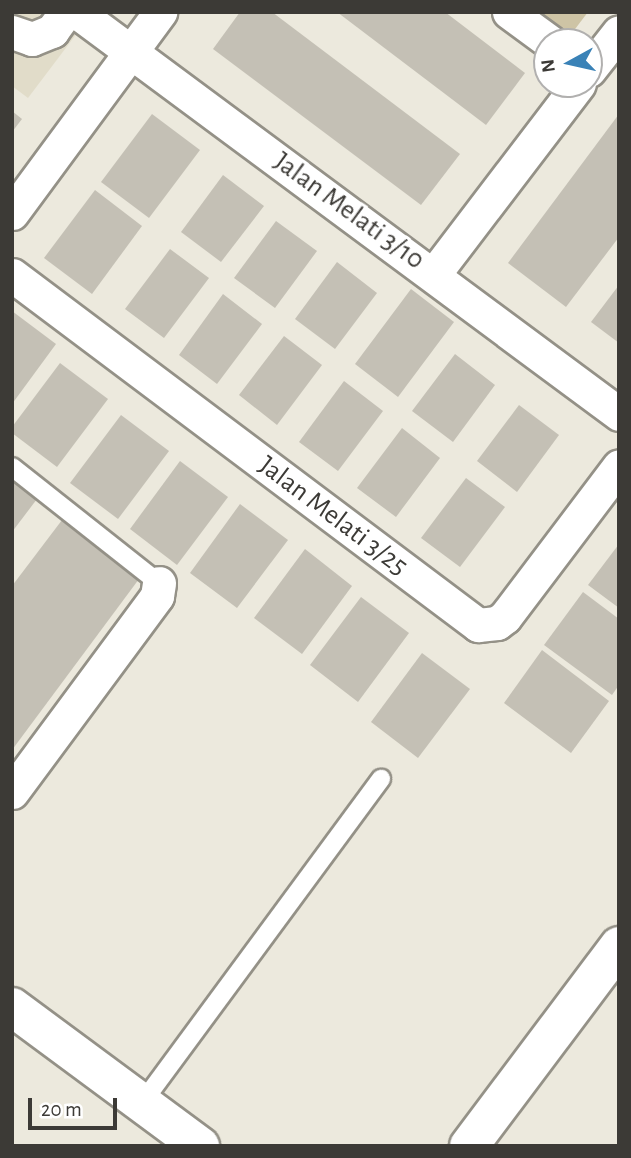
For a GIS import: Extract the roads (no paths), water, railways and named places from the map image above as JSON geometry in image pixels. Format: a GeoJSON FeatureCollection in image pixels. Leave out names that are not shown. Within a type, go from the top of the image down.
{"type":"FeatureCollection","features":[{"type":"Feature","properties":{"kind":"street"},"geometry":{"type":"LineString","coordinates":[[12,32],[32,39],[52,31],[66,12]]}},
{"type":"Feature","properties":{"kind":"street","name":"Jalan Melati 3/10"},"geometry":{"type":"LineString","coordinates":[[77,12],[434,274],[619,414]]}},
{"type":"Feature","properties":{"kind":"street"},"geometry":{"type":"LineString","coordinates":[[12,214],[160,12]]}},
{"type":"Feature","properties":{"kind":"street"},"geometry":{"type":"LineString","coordinates":[[509,12],[533,30]]}},
{"type":"Feature","properties":{"kind":"street"},"geometry":{"type":"LineString","coordinates":[[603,52],[619,32]]}},
{"type":"Feature","properties":{"kind":"street"},"geometry":{"type":"LineString","coordinates":[[434,274],[568,98]]}},
{"type":"Feature","properties":{"kind":"street","name":"Jalan Melati 3/25"},"geometry":{"type":"LineString","coordinates":[[12,275],[478,625],[497,624],[505,617],[619,466]]}},
{"type":"Feature","properties":{"kind":"street"},"geometry":{"type":"LineString","coordinates":[[12,792],[157,596],[159,583]]}},
{"type":"Feature","properties":{"kind":"street"},"geometry":{"type":"LineString","coordinates":[[469,1146],[619,946]]}},
{"type":"Feature","properties":{"kind":"street"},"geometry":{"type":"LineString","coordinates":[[12,1007],[200,1146]]}},
{"type":"Feature","properties":{"kind":"lane"},"geometry":{"type":"LineString","coordinates":[[12,467],[159,583]]}},
{"type":"Feature","properties":{"kind":"lane"},"geometry":{"type":"LineString","coordinates":[[142,1103],[381,779]]}}]}
